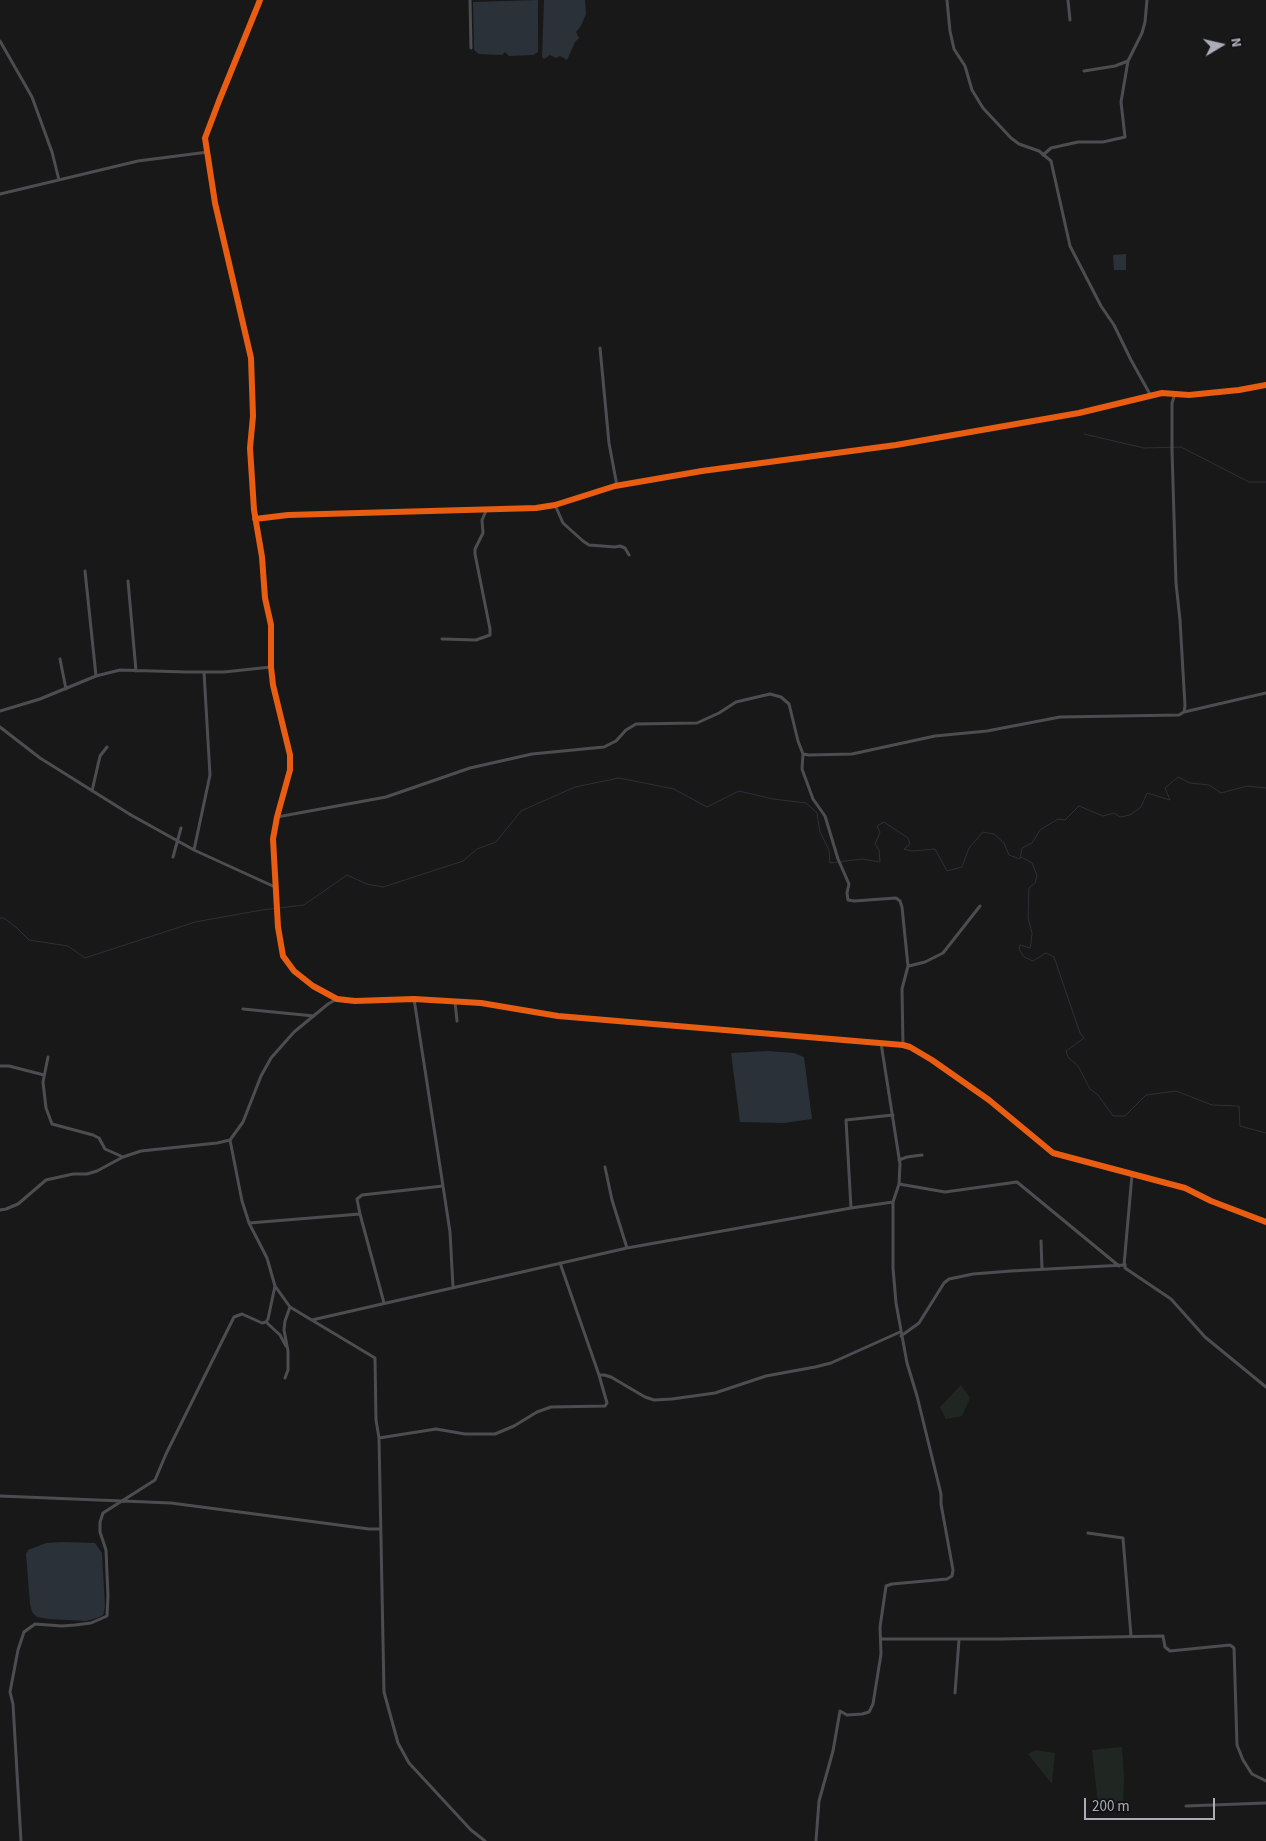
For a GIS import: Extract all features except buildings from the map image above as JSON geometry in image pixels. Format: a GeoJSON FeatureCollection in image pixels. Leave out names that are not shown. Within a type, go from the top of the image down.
{"type":"FeatureCollection","features":[{"type":"Feature","properties":{"kind":"street"},"geometry":{"type":"LineString","coordinates":[[260,0],[206,138],[215,203],[250,358],[253,416],[250,448],[255,519],[262,557],[264,598],[271,625],[270,667],[290,755],[290,770],[277,817],[273,854],[275,887],[278,927],[283,956],[294,971],[312,986],[337,999],[354,1001],[414,999],[482,1003],[558,1016],[903,1045],[932,1060],[989,1100],[1053,1154],[1185,1188],[1211,1201],[1266,1222]]}},
{"type":"Feature","properties":{"kind":"street"},"geometry":{"type":"LineString","coordinates":[[470,0],[471,48]]}},
{"type":"Feature","properties":{"kind":"street"},"geometry":{"type":"LineString","coordinates":[[947,0],[954,49],[965,66],[972,90],[983,108],[1012,138],[1020,144],[1039,151],[1051,161],[1070,246],[1096,298],[1114,325],[1151,396]]}},
{"type":"Feature","properties":{"kind":"street"},"geometry":{"type":"LineString","coordinates":[[1068,0],[1070,20]]}},
{"type":"Feature","properties":{"kind":"street"},"geometry":{"type":"LineString","coordinates":[[1043,155],[1051,148],[1078,142],[1103,142],[1125,137],[1121,102],[1128,62],[1142,33],[1147,0]]}},
{"type":"Feature","properties":{"kind":"street"},"geometry":{"type":"LineString","coordinates":[[0,42],[32,96],[52,152],[59,180]]}},
{"type":"Feature","properties":{"kind":"street"},"geometry":{"type":"LineString","coordinates":[[1084,71],[1116,66],[1128,62]]}},
{"type":"Feature","properties":{"kind":"street"},"geometry":{"type":"LineString","coordinates":[[0,194],[138,161],[208,152]]}},
{"type":"Feature","properties":{"kind":"street"},"geometry":{"type":"LineString","coordinates":[[600,348],[610,443],[617,486]]}},
{"type":"Feature","properties":{"kind":"street"},"geometry":{"type":"LineString","coordinates":[[255,519],[288,515],[536,508],[555,505],[617,486],[702,471],[896,445],[1079,414],[1162,393],[1189,395],[1266,385]]}},
{"type":"Feature","properties":{"kind":"street"},"geometry":{"type":"LineString","coordinates":[[1175,394],[1172,403],[1172,450],[1176,583],[1180,620],[1184,712]]}},
{"type":"Feature","properties":{"kind":"street"},"geometry":{"type":"LineString","coordinates":[[555,505],[563,523],[583,541],[589,545],[620,546],[625,548],[629,555]]}},
{"type":"Feature","properties":{"kind":"street"},"geometry":{"type":"LineString","coordinates":[[442,639],[476,640],[487,638],[490,635],[475,554],[475,549],[483,533],[482,520],[486,510]]}},
{"type":"Feature","properties":{"kind":"street"},"geometry":{"type":"LineString","coordinates":[[85,571],[96,676]]}},
{"type":"Feature","properties":{"kind":"street"},"geometry":{"type":"LineString","coordinates":[[128,581],[136,671]]}},
{"type":"Feature","properties":{"kind":"street"},"geometry":{"type":"LineString","coordinates":[[60,659],[66,689]]}},
{"type":"Feature","properties":{"kind":"street"},"geometry":{"type":"LineString","coordinates":[[0,711],[40,699],[96,676],[120,670],[204,672],[270,667]]}},
{"type":"Feature","properties":{"kind":"street"},"geometry":{"type":"LineString","coordinates":[[194,850],[210,775],[204,672]]}},
{"type":"Feature","properties":{"kind":"street"},"geometry":{"type":"LineString","coordinates":[[803,754],[852,754],[935,736],[987,731],[1060,717],[1179,715],[1184,712],[1266,693]]}},
{"type":"Feature","properties":{"kind":"street"},"geometry":{"type":"LineString","coordinates":[[277,817],[386,797],[470,768],[532,754],[604,747],[616,741],[626,730],[636,724],[697,723],[719,713],[736,702],[770,694],[781,697],[789,704],[803,754],[802,769],[813,799],[825,816],[840,866],[850,884],[847,893],[848,900],[854,902],[894,898],[900,901],[904,911],[908,966],[902,989],[903,1045]]}},
{"type":"Feature","properties":{"kind":"street"},"geometry":{"type":"LineString","coordinates":[[0,727],[40,758],[142,822],[194,850],[275,887]]}},
{"type":"Feature","properties":{"kind":"street"},"geometry":{"type":"LineString","coordinates":[[92,791],[100,756],[107,747]]}},
{"type":"Feature","properties":{"kind":"street"},"geometry":{"type":"LineString","coordinates":[[173,857],[180,828]]}},
{"type":"Feature","properties":{"kind":"street"},"geometry":{"type":"LineString","coordinates":[[908,966],[925,962],[943,953],[980,906]]}},
{"type":"Feature","properties":{"kind":"street"},"geometry":{"type":"LineString","coordinates":[[0,1210],[6,1210],[18,1204],[46,1180],[73,1174],[87,1174],[123,1157],[142,1151],[230,1140],[243,1122],[261,1076],[271,1058],[294,1032],[328,1004],[337,999]]}},
{"type":"Feature","properties":{"kind":"street"},"geometry":{"type":"LineString","coordinates":[[414,999],[450,1232],[453,1287]]}},
{"type":"Feature","properties":{"kind":"street"},"geometry":{"type":"LineString","coordinates":[[455,1002],[457,1021]]}},
{"type":"Feature","properties":{"kind":"street"},"geometry":{"type":"LineString","coordinates":[[242,1009],[314,1016]]}},
{"type":"Feature","properties":{"kind":"street"},"geometry":{"type":"LineString","coordinates":[[816,1841],[819,1800],[833,1752],[840,1711],[847,1715],[862,1714],[869,1712],[873,1704],[886,1586],[947,1579],[952,1576],[953,1570],[941,1504],[941,1494],[907,1363],[896,1303],[893,1268],[893,1202],[899,1184],[899,1160],[881,1043]]}},
{"type":"Feature","properties":{"kind":"street"},"geometry":{"type":"LineString","coordinates":[[48,1057],[44,1075],[45,1102],[52,1124],[93,1135],[99,1138],[105,1150],[123,1157]]}},
{"type":"Feature","properties":{"kind":"street"},"geometry":{"type":"LineString","coordinates":[[0,1066],[9,1066],[44,1075]]}},
{"type":"Feature","properties":{"kind":"street"},"geometry":{"type":"LineString","coordinates":[[851,1208],[846,1120],[893,1115]]}},
{"type":"Feature","properties":{"kind":"street"},"geometry":{"type":"LineString","coordinates":[[230,1140],[242,1202],[249,1223],[267,1258],[275,1286],[290,1307],[375,1358],[376,1420],[379,1438],[384,1692],[398,1743],[410,1763],[471,1830],[485,1841]]}},
{"type":"Feature","properties":{"kind":"street"},"geometry":{"type":"LineString","coordinates":[[899,1160],[922,1155]]}},
{"type":"Feature","properties":{"kind":"street"},"geometry":{"type":"LineString","coordinates":[[605,1167],[612,1200],[627,1248]]}},
{"type":"Feature","properties":{"kind":"street"},"geometry":{"type":"LineString","coordinates":[[1132,1175],[1125,1268],[1171,1299],[1205,1337],[1266,1387]]}},
{"type":"Feature","properties":{"kind":"street"},"geometry":{"type":"LineString","coordinates":[[899,1184],[945,1192],[1017,1182],[1119,1266]]}},
{"type":"Feature","properties":{"kind":"street"},"geometry":{"type":"LineString","coordinates":[[384,1303],[357,1199],[362,1195],[443,1186]]}},
{"type":"Feature","properties":{"kind":"street"},"geometry":{"type":"LineString","coordinates":[[312,1320],[627,1248],[893,1202]]}},
{"type":"Feature","properties":{"kind":"street"},"geometry":{"type":"LineString","coordinates":[[249,1223],[360,1214]]}},
{"type":"Feature","properties":{"kind":"street"},"geometry":{"type":"LineString","coordinates":[[1041,1241],[1042,1269]]}},
{"type":"Feature","properties":{"kind":"street"},"geometry":{"type":"LineString","coordinates":[[379,1438],[436,1429],[465,1434],[495,1434],[514,1426],[537,1412],[551,1407],[605,1406],[607,1403],[560,1263]]}},
{"type":"Feature","properties":{"kind":"street"},"geometry":{"type":"LineString","coordinates":[[598,1375],[611,1377],[645,1397],[654,1400],[715,1393],[766,1376],[831,1363],[901,1334],[919,1323],[949,1278],[973,1274],[1119,1266],[1125,1264]]}},
{"type":"Feature","properties":{"kind":"street"},"geometry":{"type":"LineString","coordinates":[[266,1322],[275,1286]]}},
{"type":"Feature","properties":{"kind":"street"},"geometry":{"type":"LineString","coordinates":[[285,1378],[288,1370],[288,1351],[284,1330],[290,1307]]}},
{"type":"Feature","properties":{"kind":"street"},"geometry":{"type":"LineString","coordinates":[[21,1841],[13,1704],[10,1692],[24,1632],[32,1624],[75,1625],[91,1623],[107,1616],[106,1550],[100,1532],[100,1522],[103,1513],[155,1480],[234,1317],[242,1314],[262,1323],[266,1322],[280,1335],[288,1351]]}},
{"type":"Feature","properties":{"kind":"street"},"geometry":{"type":"LineString","coordinates":[[288,1370],[291,1375]]}},
{"type":"Feature","properties":{"kind":"street"},"geometry":{"type":"LineString","coordinates":[[0,1496],[171,1503],[381,1529]]}},
{"type":"Feature","properties":{"kind":"street"},"geometry":{"type":"LineString","coordinates":[[1088,1533],[1123,1538],[1131,1636]]}},
{"type":"Feature","properties":{"kind":"street"},"geometry":{"type":"LineString","coordinates":[[881,1639],[959,1640],[1163,1636],[1165,1647],[1170,1651],[1230,1645],[1234,1648],[1237,1745],[1243,1760],[1252,1774],[1266,1781]]}},
{"type":"Feature","properties":{"kind":"street"},"geometry":{"type":"LineString","coordinates":[[956,1693],[959,1640]]}},
{"type":"Feature","properties":{"kind":"street"},"geometry":{"type":"LineString","coordinates":[[1186,1806],[1266,1803]]}},
{"type":"Feature","properties":{"kind":"shaded area"},"geometry":{"type":"Polygon","coordinates":[[[538,0],[538,52],[533,55],[509,56],[505,52],[502,55],[479,54],[474,50],[473,2],[538,0]]]}},
{"type":"Feature","properties":{"kind":"shaded area"},"geometry":{"type":"Polygon","coordinates":[[[544,0],[585,0],[586,14],[576,32],[579,38],[575,42],[567,60],[560,56],[556,58],[550,55],[544,59],[542,57],[544,0]]]}},
{"type":"Feature","properties":{"kind":"shaded area"},"geometry":{"type":"Polygon","coordinates":[[[1126,254],[1126,270],[1114,270],[1113,255],[1126,254]]]}},
{"type":"Feature","properties":{"kind":"shaded area"},"geometry":{"type":"Polygon","coordinates":[[[768,1051],[794,1053],[804,1057],[812,1119],[784,1123],[740,1122],[731,1053],[768,1051]]]}},
{"type":"Feature","properties":{"kind":"shaded area"},"geometry":{"type":"Polygon","coordinates":[[[961,1385],[970,1398],[962,1416],[946,1419],[940,1407],[961,1385]]]}},
{"type":"Feature","properties":{"kind":"shaded area"},"geometry":{"type":"Polygon","coordinates":[[[46,1543],[95,1543],[102,1553],[105,1607],[103,1615],[86,1621],[37,1617],[32,1612],[26,1554],[28,1550],[46,1543]]]}},
{"type":"Feature","properties":{"kind":"shaded area"},"geometry":{"type":"Polygon","coordinates":[[[1122,1747],[1123,1805],[1098,1804],[1092,1750],[1122,1747]]]}},
{"type":"Feature","properties":{"kind":"shaded area"},"geometry":{"type":"Polygon","coordinates":[[[1035,1750],[1055,1753],[1052,1784],[1028,1754],[1035,1750]]]}},
{"type":"Feature","properties":{"kind":"waterway"},"geometry":{"type":"LineString","coordinates":[[1084,434],[1144,448],[1181,447],[1249,482],[1266,482]]}},
{"type":"Feature","properties":{"kind":"waterway"},"geometry":{"type":"LineString","coordinates":[[0,918],[4,918],[29,940],[68,946],[85,958],[195,922],[262,910],[304,905],[347,875],[367,884],[383,887],[463,861],[477,849],[496,842],[521,811],[575,787],[619,778],[674,789],[707,807],[739,791],[773,799],[806,803],[817,813],[820,832],[829,850],[830,863],[862,859],[880,862],[879,850],[875,844],[880,833],[877,826],[884,822],[908,838],[910,844],[904,849],[912,851],[935,849],[947,871],[962,867],[969,848],[983,832],[994,834],[1004,843],[1009,855],[1020,859],[1022,848],[1032,843],[1040,830],[1058,819],[1065,820],[1079,806],[1103,816],[1114,813],[1120,817],[1130,815],[1141,807],[1147,793],[1170,800],[1165,788],[1178,777],[1190,783],[1209,785],[1221,793],[1247,786],[1266,788]]}},
{"type":"Feature","properties":{"kind":"waterway"},"geometry":{"type":"LineString","coordinates":[[1021,857],[1032,863],[1037,875],[1035,883],[1029,888],[1028,918],[1032,933],[1031,944],[1030,948],[1020,945],[1019,949],[1024,957],[1033,961],[1046,953],[1054,957],[1080,1033],[1084,1038],[1066,1051],[1068,1057],[1078,1066],[1090,1089],[1098,1095],[1113,1116],[1125,1116],[1146,1095],[1176,1091],[1212,1105],[1239,1106],[1240,1126],[1266,1133]]}},
{"type":"Feature","properties":{"kind":"cycle path"},"geometry":{"type":"LineString","coordinates":[[260,0],[205,138],[215,203],[251,358],[253,416],[250,448],[254,510],[262,557],[265,598],[271,625],[273,685],[290,755],[290,770],[273,839],[278,927],[283,956],[294,971],[313,986],[337,999],[355,1001],[414,999],[481,1003],[558,1016],[903,1045],[932,1060],[989,1100],[1053,1153],[1185,1188],[1211,1201],[1266,1222]]}},
{"type":"Feature","properties":{"kind":"cycle path"},"geometry":{"type":"LineString","coordinates":[[255,519],[288,515],[536,508],[555,505],[615,486],[702,471],[896,445],[1079,413],[1162,393],[1189,395],[1266,385]]}}]}
